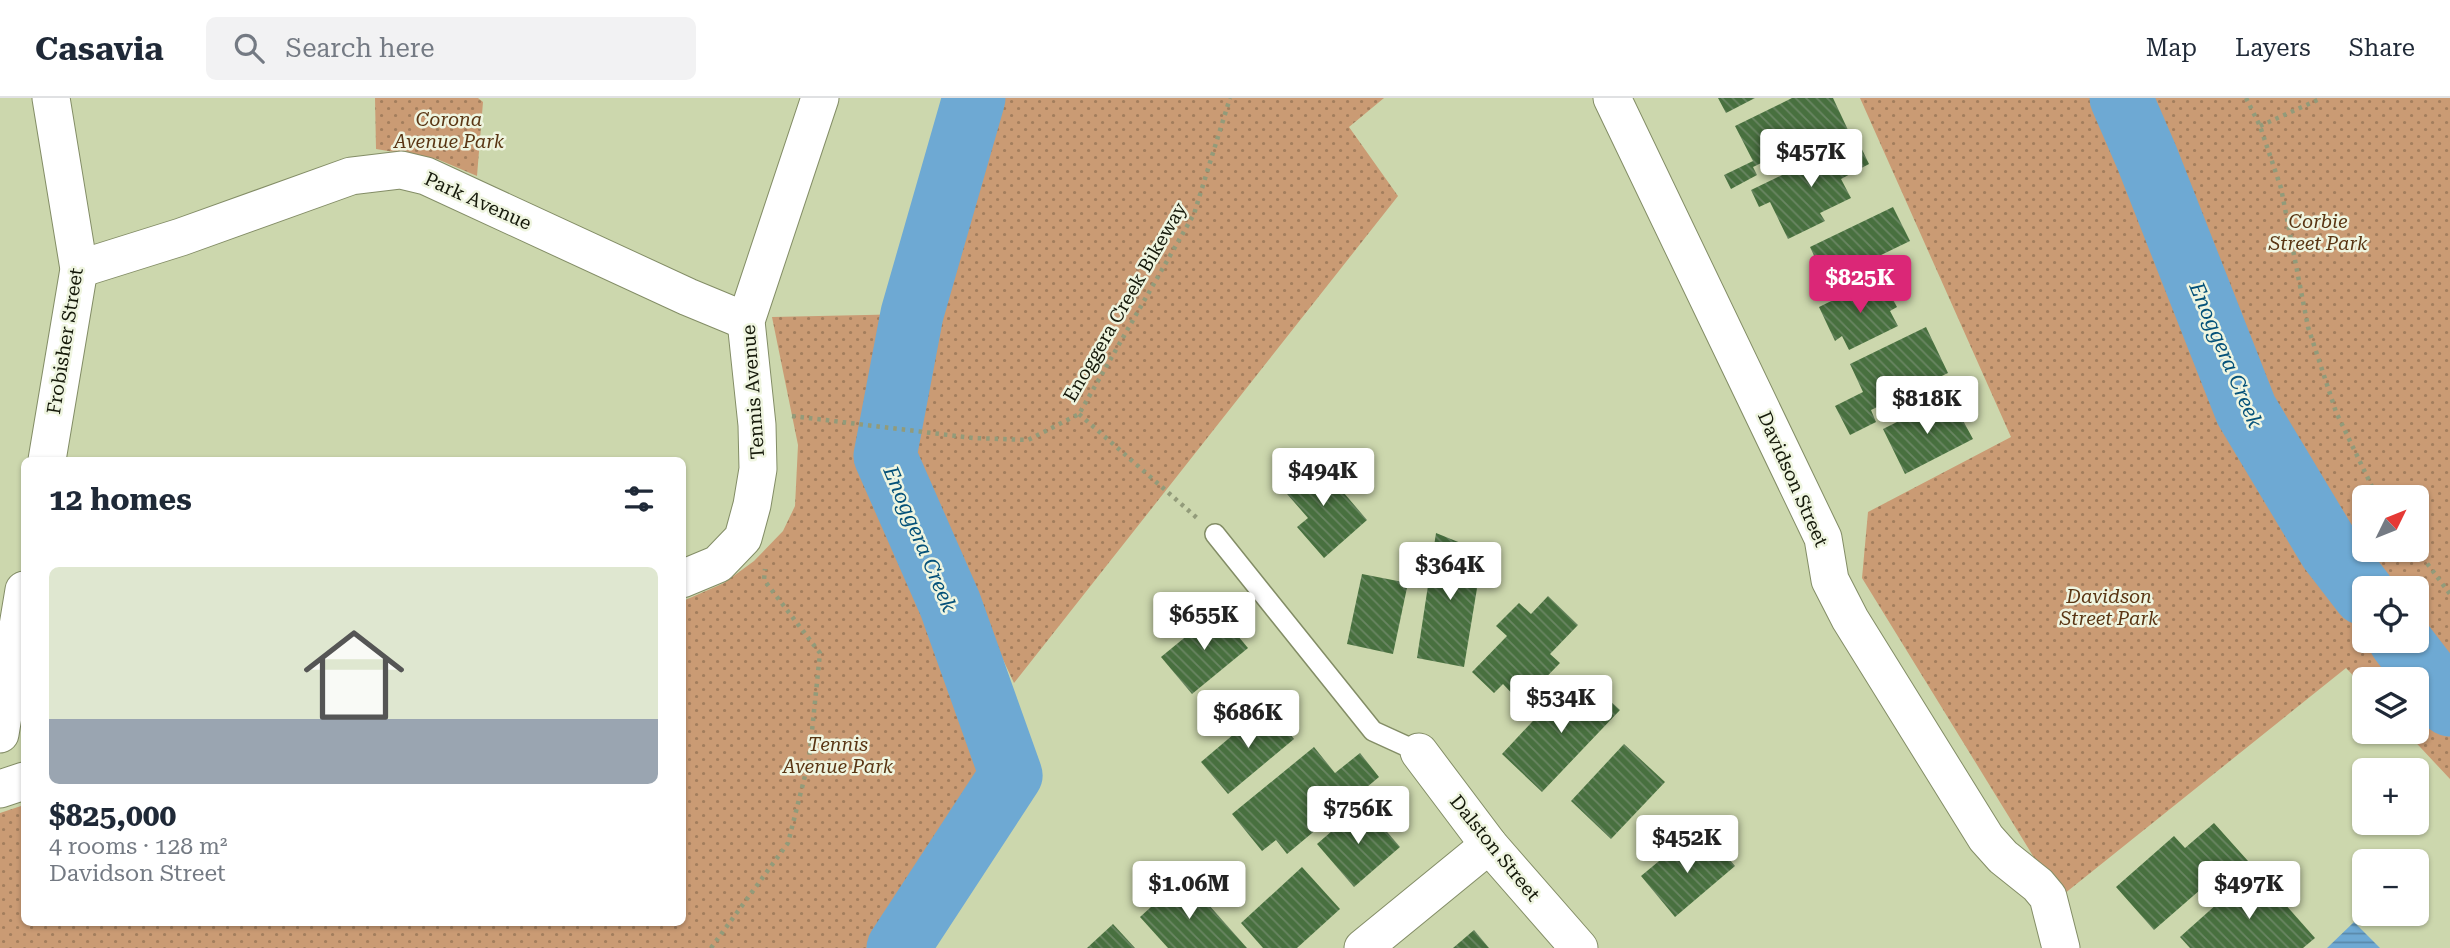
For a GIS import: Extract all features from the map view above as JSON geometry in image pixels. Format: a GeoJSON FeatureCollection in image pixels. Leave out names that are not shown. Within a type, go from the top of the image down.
{"type":"FeatureCollection","features":[{"type":"Feature","properties":{"kind":"street","name":"Frobisher Street"},"geometry":{"type":"LineString","coordinates":[[48,457],[79,269],[51,98]]}},
{"type":"Feature","properties":{"kind":"street","name":"Tennis Avenue"},"geometry":{"type":"LineString","coordinates":[[686,577],[718,564],[743,538],[758,469],[757,425],[746,321],[820,98]]}},
{"type":"Feature","properties":{"kind":"street","name":"Davidson Street"},"geometry":{"type":"LineString","coordinates":[[1612,98],[1823,538],[1830,580],[1850,619],[1986,838],[2048,897],[2061,948]]}},
{"type":"Feature","properties":{"kind":"street","name":"Park Avenue"},"geometry":{"type":"LineString","coordinates":[[79,269],[181,237],[351,176],[401,170],[426,176],[688,298],[746,321]]}},
{"type":"Feature","properties":{"kind":"street"},"geometry":{"type":"LineString","coordinates":[[0,734],[21,608]]}},
{"type":"Feature","properties":{"kind":"street","name":"Dalston Street"},"geometry":{"type":"LineString","coordinates":[[1419,752],[1489,845],[1579,948]]}},
{"type":"Feature","properties":{"kind":"street"},"geometry":{"type":"LineString","coordinates":[[0,789],[21,782]]}},
{"type":"Feature","properties":{"kind":"street"},"geometry":{"type":"LineString","coordinates":[[1363,948],[1489,845]]}},
{"type":"Feature","properties":{"kind":"lane","name":"Dalston Street"},"geometry":{"type":"LineString","coordinates":[[1215,534],[1373,732],[1419,752]]}},
{"type":"Feature","properties":{"kind":"path","name":"Enoggera Creek Bikeway"},"geometry":{"type":"LineString","coordinates":[[782,415],[973,438],[1028,440],[1079,414],[1194,214],[1230,98]]}},
{"type":"Feature","properties":{"kind":"path"},"geometry":{"type":"LineString","coordinates":[[2246,98],[2260,126],[2281,188],[2308,327],[2336,412],[2371,485]]}},
{"type":"Feature","properties":{"kind":"path"},"geometry":{"type":"LineString","coordinates":[[2260,126],[2322,98]]}},
{"type":"Feature","properties":{"kind":"path"},"geometry":{"type":"LineString","coordinates":[[1079,414],[1215,534]]}},
{"type":"Feature","properties":{"kind":"path"},"geometry":{"type":"LineString","coordinates":[[2426,562],[2450,594]]}},
{"type":"Feature","properties":{"kind":"path"},"geometry":{"type":"LineString","coordinates":[[711,948],[788,843],[809,760],[820,653],[764,580],[765,566]]}},
{"type":"Feature","properties":{"kind":"green space","name":"Corona Avenue Park"},"geometry":{"type":"Polygon","coordinates":[[[375,98],[478,98],[483,102],[477,176],[437,159],[376,149],[375,98]]]}},
{"type":"Feature","properties":{"kind":"green space"},"geometry":{"type":"Polygon","coordinates":[[[997,98],[1384,98],[1349,127],[1398,196],[1014,683],[898,437],[997,98]]]}},
{"type":"Feature","properties":{"kind":"green space","name":"Davidson Street Park"},"geometry":{"type":"Polygon","coordinates":[[[1860,98],[2450,98],[2450,779],[2417,744],[2429,744],[2429,667],[2352,667],[2352,674],[2346,668],[2059,898],[1862,578],[1868,512],[2011,437],[1860,98]]]}},
{"type":"Feature","properties":{"kind":"green space","name":"Tennis Avenue Park"},"geometry":{"type":"Polygon","coordinates":[[[912,314],[885,456],[950,604],[1011,775],[898,948],[0,948],[0,813],[21,806],[21,926],[686,926],[686,600],[724,583],[754,561],[783,531],[795,506],[798,445],[772,317],[912,314]]]}},
{"type":"Feature","properties":{"kind":"water"},"geometry":{"type":"Polygon","coordinates":[[[2352,924],[2358,926],[2380,948],[2327,948],[2352,924]]]}},
{"type":"Feature","properties":{"kind":"building"},"geometry":{"type":"Polygon","coordinates":[[[1718,98],[1755,98],[1726,113],[1718,98]]]}},
{"type":"Feature","properties":{"kind":"building"},"geometry":{"type":"Polygon","coordinates":[[[1792,98],[1833,98],[1848,130],[1805,151],[1801,144],[1753,167],[1757,175],[1731,189],[1724,175],[1753,161],[1735,126],[1792,98]]]}},
{"type":"Feature","properties":{"kind":"building"},"geometry":{"type":"Polygon","coordinates":[[[1857,139],[1869,164],[1841,179],[1851,198],[1820,213],[1825,221],[1788,239],[1770,202],[1759,207],[1751,190],[1857,139]]]}},
{"type":"Feature","properties":{"kind":"building"},"geometry":{"type":"Polygon","coordinates":[[[1893,207],[1910,241],[1819,285],[1810,266],[1817,262],[1810,247],[1893,207]]]}},
{"type":"Feature","properties":{"kind":"building"},"geometry":{"type":"Polygon","coordinates":[[[1870,282],[1876,294],[1887,288],[1897,307],[1890,311],[1898,326],[1849,350],[1842,336],[1835,341],[1819,307],[1870,282]]]}},
{"type":"Feature","properties":{"kind":"building"},"geometry":{"type":"Polygon","coordinates":[[[1926,327],[1948,373],[1871,410],[1876,422],[1850,435],[1835,406],[1863,392],[1850,364],[1926,327]]]}},
{"type":"Feature","properties":{"kind":"building"},"geometry":{"type":"Polygon","coordinates":[[[1939,401],[1943,409],[1954,404],[1973,439],[1905,474],[1883,429],[1939,401]]]}},
{"type":"Feature","properties":{"kind":"building"},"geometry":{"type":"Polygon","coordinates":[[[1315,459],[1367,520],[1324,558],[1297,527],[1308,518],[1281,487],[1315,459]]]}},
{"type":"Feature","properties":{"kind":"building"},"geometry":{"type":"Polygon","coordinates":[[[1436,533],[1483,552],[1464,667],[1417,658],[1436,533]]]}},
{"type":"Feature","properties":{"kind":"building"},"geometry":{"type":"Polygon","coordinates":[[[1362,574],[1408,583],[1393,654],[1347,644],[1362,574]]]}},
{"type":"Feature","properties":{"kind":"building"},"geometry":{"type":"Polygon","coordinates":[[[1548,596],[1578,625],[1550,654],[1560,663],[1521,703],[1503,684],[1494,693],[1472,672],[1507,636],[1496,626],[1519,603],[1531,614],[1548,596]]]}},
{"type":"Feature","properties":{"kind":"building"},"geometry":{"type":"Polygon","coordinates":[[[1217,611],[1248,648],[1192,694],[1161,657],[1217,611]]]}},
{"type":"Feature","properties":{"kind":"building"},"geometry":{"type":"Polygon","coordinates":[[[1582,675],[1620,710],[1542,792],[1502,754],[1545,708],[1564,726],[1576,715],[1559,699],[1582,675]]]}},
{"type":"Feature","properties":{"kind":"building"},"geometry":{"type":"Polygon","coordinates":[[[1267,706],[1294,739],[1228,794],[1201,762],[1267,706]]]}},
{"type":"Feature","properties":{"kind":"building"},"geometry":{"type":"Polygon","coordinates":[[[1624,744],[1665,782],[1611,839],[1571,801],[1624,744]]]}},
{"type":"Feature","properties":{"kind":"building"},"geometry":{"type":"Polygon","coordinates":[[[1314,747],[1335,773],[1360,753],[1379,777],[1287,854],[1276,840],[1262,851],[1232,814],[1314,747]]]}},
{"type":"Feature","properties":{"kind":"building"},"geometry":{"type":"Polygon","coordinates":[[[1363,804],[1400,847],[1354,887],[1317,844],[1363,804]]]}},
{"type":"Feature","properties":{"kind":"building"},"geometry":{"type":"Polygon","coordinates":[[[2214,823],[2248,861],[2215,890],[2208,883],[2154,930],[2116,887],[2174,836],[2185,848],[2214,823]]]}},
{"type":"Feature","properties":{"kind":"building"},"geometry":{"type":"Polygon","coordinates":[[[1688,837],[1702,854],[1715,843],[1735,866],[1675,917],[1641,876],[1688,837]]]}},
{"type":"Feature","properties":{"kind":"building"},"geometry":{"type":"Polygon","coordinates":[[[1302,867],[1340,909],[1297,948],[1263,948],[1241,923],[1302,867]]]}},
{"type":"Feature","properties":{"kind":"building"},"geometry":{"type":"Polygon","coordinates":[[[2255,870],[2315,938],[2303,948],[2190,948],[2180,937],[2255,870]]]}},
{"type":"Feature","properties":{"kind":"building"},"geometry":{"type":"Polygon","coordinates":[[[1184,877],[1247,948],[1168,948],[1140,917],[1184,877]]]}},
{"type":"Feature","properties":{"kind":"building"},"geometry":{"type":"Polygon","coordinates":[[[1113,924],[1135,948],[1087,948],[1113,924]]]}},
{"type":"Feature","properties":{"kind":"building"},"geometry":{"type":"Polygon","coordinates":[[[1474,930],[1489,948],[1453,948],[1474,930]]]}},
{"type":"Feature","properties":{"kind":"waterway","name":"Enoggera Creek"},"geometry":{"type":"LineString","coordinates":[[898,948],[1011,775],[950,604],[885,456],[912,314],[974,98]]}},
{"type":"Feature","properties":{"kind":"waterway","name":"Enoggera Creek"},"geometry":{"type":"LineString","coordinates":[[2121,98],[2246,410],[2330,550],[2352,578]]}},
{"type":"Feature","properties":{"kind":"waterway","name":"Enoggera Creek"},"geometry":{"type":"LineString","coordinates":[[2410,653],[2450,705]]}},
{"type":"Feature","properties":{"kind":"park label","name":"Corbie Street Park"},"geometry":{"type":"Point","coordinates":[2318,232]}}]}
